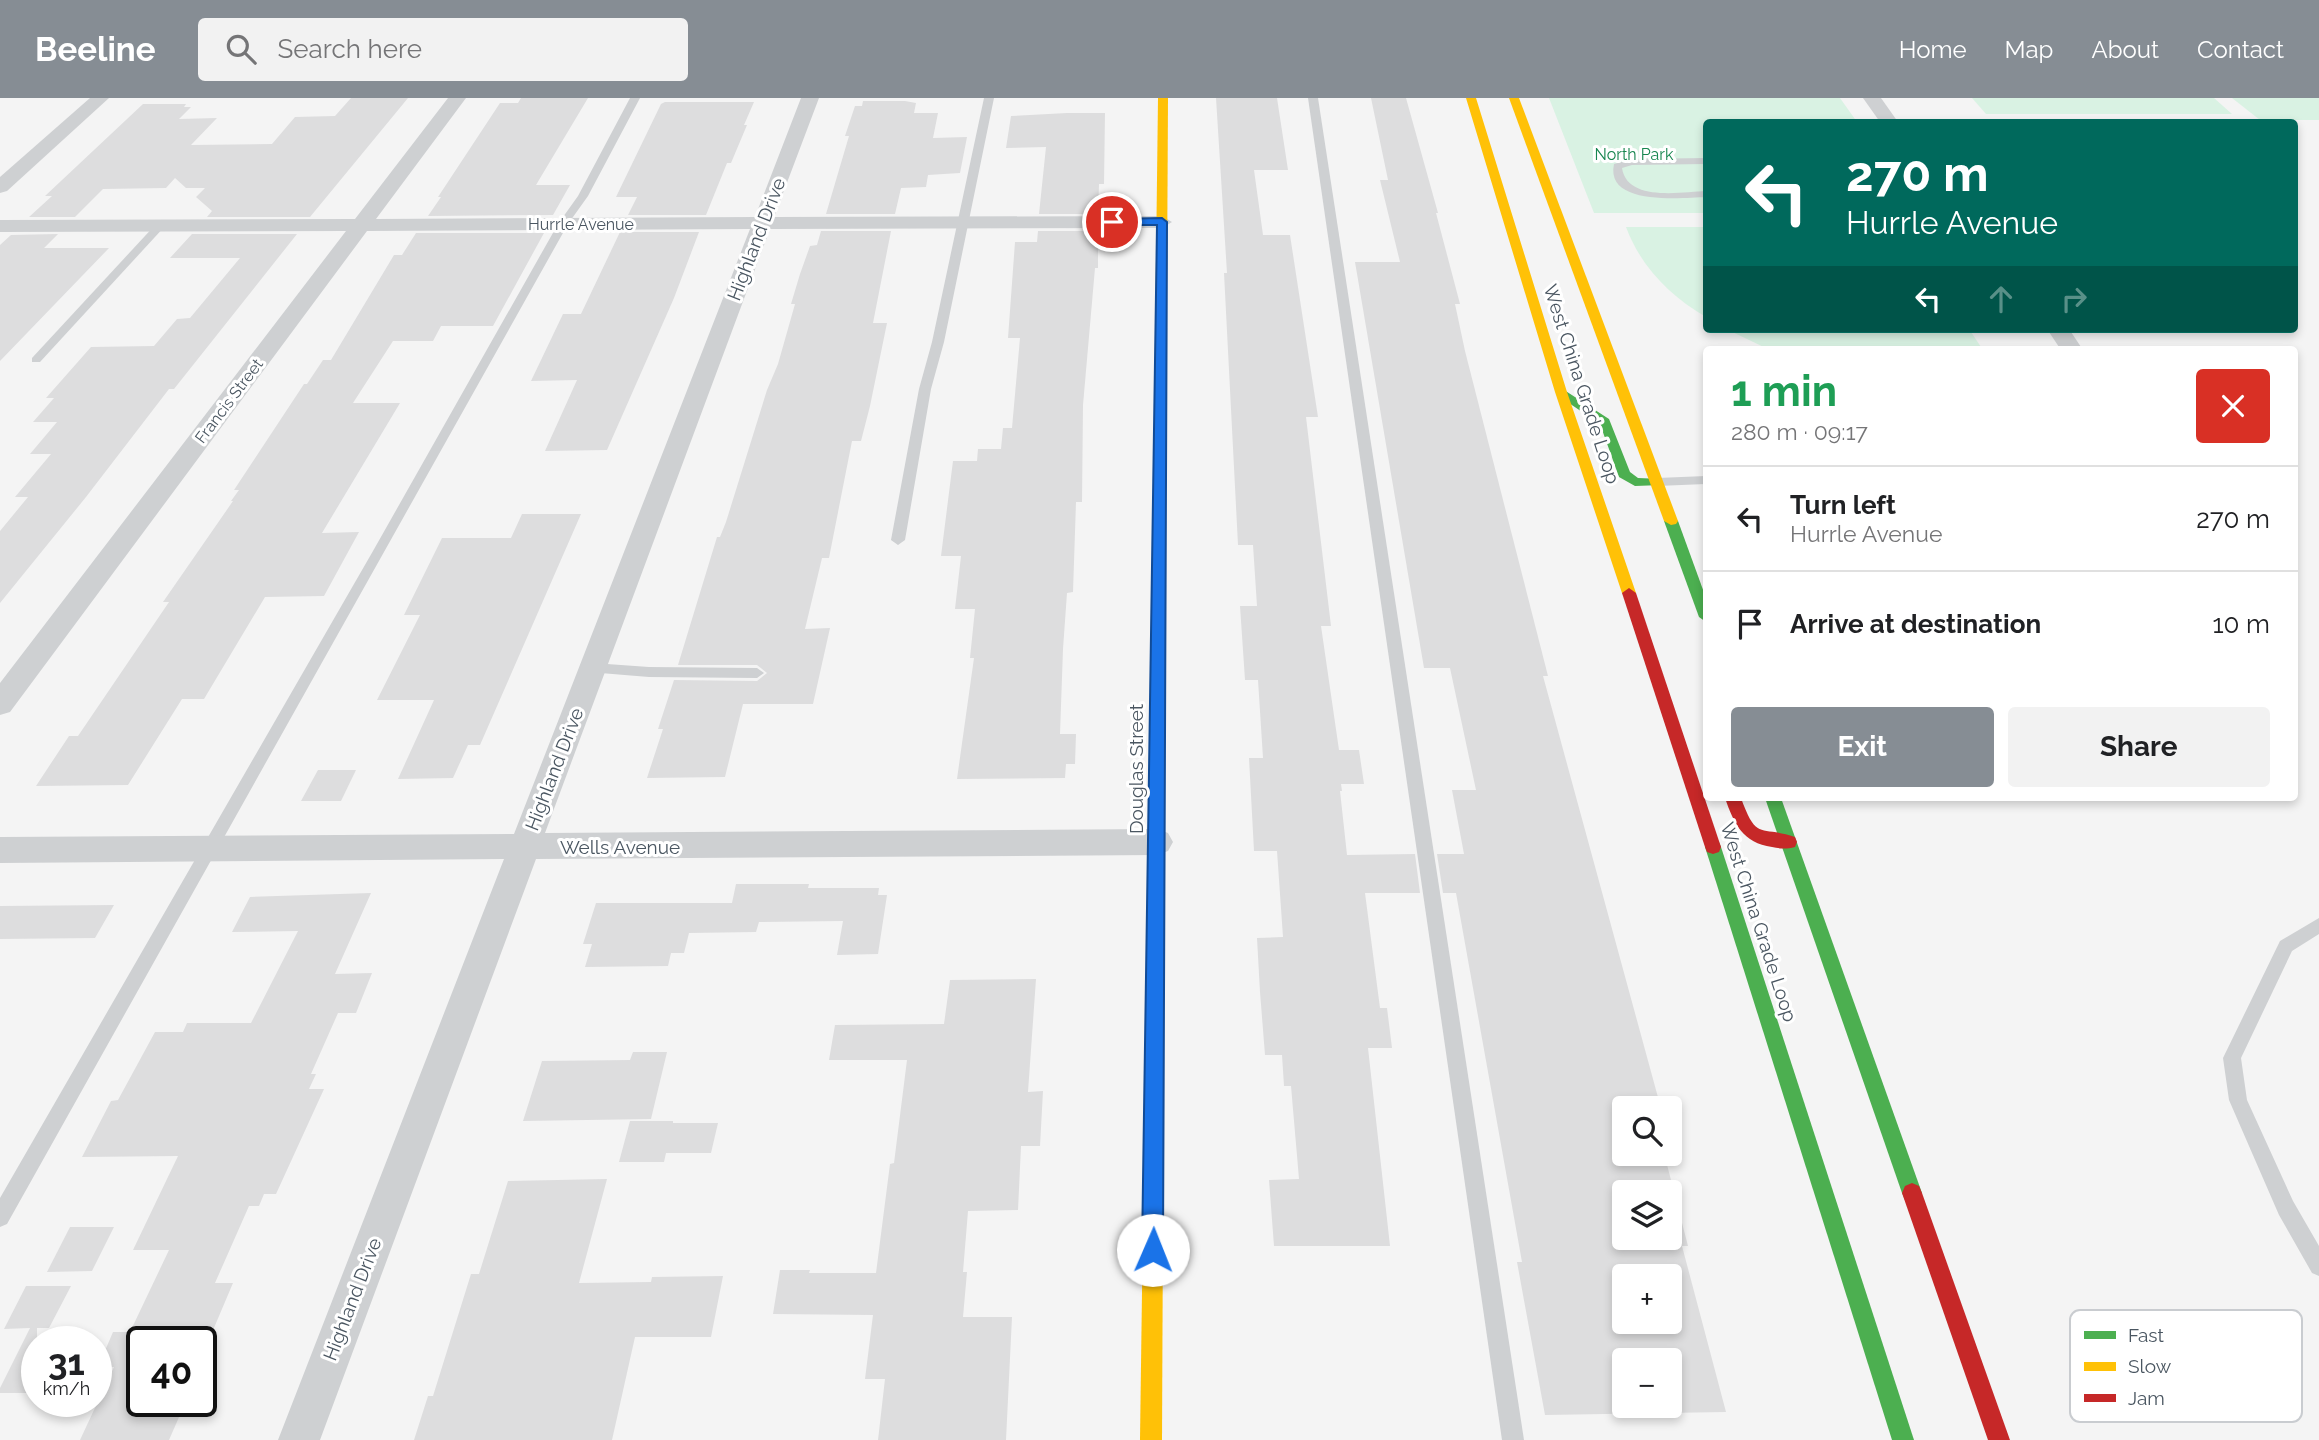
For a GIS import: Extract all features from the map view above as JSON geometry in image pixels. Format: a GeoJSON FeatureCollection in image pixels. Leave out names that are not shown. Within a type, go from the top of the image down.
{"type":"FeatureCollection","features":[{"type":"Feature","properties":{"kind":"main road","name":"Douglas Street"},"geometry":{"type":"LineString","coordinates":[[1151,1440],[1163,98]]}},
{"type":"Feature","properties":{"kind":"main road","name":"West China Grade Loop"},"geometry":{"type":"LineString","coordinates":[[1471,98],[1561,392],[1671,716],[1903,1440]]}},
{"type":"Feature","properties":{"kind":"main road","name":"West China Grade Loop"},"geometry":{"type":"LineString","coordinates":[[1514,98],[1703,609]]}},
{"type":"Feature","properties":{"kind":"main road"},"geometry":{"type":"LineString","coordinates":[[1561,392],[1605,422],[1624,474],[1635,482],[1657,482]]}},
{"type":"Feature","properties":{"kind":"main road"},"geometry":{"type":"LineString","coordinates":[[1671,716],[1697,739]]}},
{"type":"Feature","properties":{"kind":"main road"},"geometry":{"type":"LineString","coordinates":[[1734,801],[1744,829],[1754,838],[1764,842],[1789,842]]}},
{"type":"Feature","properties":{"kind":"main road"},"geometry":{"type":"LineString","coordinates":[[1774,801],[1998,1440]]}},
{"type":"Feature","properties":{"kind":"street"},"geometry":{"type":"LineString","coordinates":[[0,187],[100,98]]}},
{"type":"Feature","properties":{"kind":"street","name":"Francis Street"},"geometry":{"type":"LineString","coordinates":[[0,704],[457,98]]}},
{"type":"Feature","properties":{"kind":"street","name":"Highland Drive"},"geometry":{"type":"LineString","coordinates":[[299,1440],[810,98]]}},
{"type":"Feature","properties":{"kind":"street"},"geometry":{"type":"LineString","coordinates":[[1872,98],[1887,119]]}},
{"type":"Feature","properties":{"kind":"street","name":"Hurrle Avenue"},"geometry":{"type":"LineString","coordinates":[[0,226],[1162,222]]}},
{"type":"Feature","properties":{"kind":"street","name":"Wells Avenue"},"geometry":{"type":"LineString","coordinates":[[0,850],[1157,842]]}},
{"type":"Feature","properties":{"kind":"lane"},"geometry":{"type":"LineString","coordinates":[[0,1217],[563,224],[583,196],[635,98]]}},
{"type":"Feature","properties":{"kind":"lane"},"geometry":{"type":"LineString","coordinates":[[898,540],[925,389],[938,342],[989,98]]}},
{"type":"Feature","properties":{"kind":"lane"},"geometry":{"type":"LineString","coordinates":[[1313,98],[1513,1440]]}},
{"type":"Feature","properties":{"kind":"lane"},"geometry":{"type":"LineString","coordinates":[[1703,161],[1632,162],[1622,164],[1616,170],[1623,185],[1636,192],[1703,194]]}},
{"type":"Feature","properties":{"kind":"lane"},"geometry":{"type":"LineString","coordinates":[[36,360],[161,225]]}},
{"type":"Feature","properties":{"kind":"lane"},"geometry":{"type":"LineString","coordinates":[[1657,482],[1703,480]]}},
{"type":"Feature","properties":{"kind":"lane"},"geometry":{"type":"LineString","coordinates":[[593,668],[649,672],[757,673]]}},
{"type":"Feature","properties":{"kind":"lane"},"geometry":{"type":"LineString","coordinates":[[2319,925],[2286,946],[2232,1058],[2238,1100],[2286,1208],[2319,1266]]}},
{"type":"Feature","properties":{"kind":"green space","name":"North Park"},"geometry":{"type":"Polygon","coordinates":[[[1549,98],[1840,98],[1855,119],[1703,119],[1703,213],[1594,213],[1549,98]]]}},
{"type":"Feature","properties":{"kind":"green space"},"geometry":{"type":"Polygon","coordinates":[[[1972,98],[2214,98],[2232,114],[1986,114],[1972,98]]]}},
{"type":"Feature","properties":{"kind":"green space"},"geometry":{"type":"Polygon","coordinates":[[[2232,98],[2319,98],[2319,120],[2259,119],[2232,98]]]}},
{"type":"Feature","properties":{"kind":"green space"},"geometry":{"type":"Polygon","coordinates":[[[1626,227],[1703,227],[1703,315],[1680,300],[1658,279],[1632,241],[1626,227]]]}},
{"type":"Feature","properties":{"kind":"green space"},"geometry":{"type":"Polygon","coordinates":[[[1734,333],[1972,333],[1980,346],[1762,346],[1734,333]]]}},
{"type":"Feature","properties":{"kind":"building"},"geometry":{"type":"Polygon","coordinates":[[[351,98],[408,98],[310,217],[207,217],[212,211],[196,197],[205,188],[186,188],[175,178],[166,188],[103,189],[75,217],[29,217],[52,196],[45,196],[143,104],[186,104],[184,107],[191,107],[179,119],[217,118],[191,145],[272,144],[295,117],[335,116],[351,98]]]}},
{"type":"Feature","properties":{"kind":"building"},"geometry":{"type":"Polygon","coordinates":[[[521,98],[588,98],[536,185],[570,185],[553,215],[428,216],[500,103],[518,103],[521,98]]]}},
{"type":"Feature","properties":{"kind":"building"},"geometry":{"type":"Polygon","coordinates":[[[1216,98],[1277,98],[1288,170],[1254,170],[1263,235],[1290,235],[1318,417],[1306,417],[1331,626],[1321,626],[1339,750],[1359,750],[1364,784],[1341,784],[1347,855],[1415,854],[1420,893],[1365,893],[1380,1008],[1387,1008],[1392,1048],[1368,1048],[1390,1246],[1274,1246],[1269,1180],[1299,1179],[1291,1086],[1284,1086],[1282,1055],[1265,1055],[1260,992],[1257,938],[1283,937],[1277,851],[1254,851],[1249,758],[1263,758],[1258,680],[1245,680],[1240,606],[1257,606],[1253,545],[1238,545],[1224,273],[1227,273],[1216,98]]]}},
{"type":"Feature","properties":{"kind":"building"},"geometry":{"type":"Polygon","coordinates":[[[1371,98],[1406,98],[1460,304],[1455,304],[1465,351],[1548,676],[1543,676],[1658,1096],[1612,1096],[1612,1166],[1667,1166],[1671,1180],[1612,1180],[1612,1250],[1682,1250],[1682,1246],[1726,1412],[1682,1413],[1682,1348],[1612,1348],[1612,1414],[1545,1415],[1517,1262],[1522,1262],[1456,893],[1443,893],[1437,854],[1464,854],[1452,790],[1476,790],[1450,668],[1424,668],[1355,262],[1400,262],[1380,180],[1388,180],[1371,98]]]}},
{"type":"Feature","properties":{"kind":"building"},"geometry":{"type":"Polygon","coordinates":[[[863,101],[905,101],[916,103],[914,113],[938,113],[933,138],[967,137],[960,173],[928,175],[926,187],[901,188],[895,214],[826,214],[849,136],[845,136],[855,106],[862,106],[863,101]]]}},
{"type":"Feature","properties":{"kind":"building"},"geometry":{"type":"Polygon","coordinates":[[[754,102],[731,163],[727,163],[706,215],[628,215],[637,197],[616,197],[661,104],[754,102]]]}},
{"type":"Feature","properties":{"kind":"building"},"geometry":{"type":"Polygon","coordinates":[[[1105,113],[1104,184],[1099,184],[1098,214],[1039,214],[1046,147],[1006,148],[1011,116],[1105,113]]]}},
{"type":"Feature","properties":{"kind":"building"},"geometry":{"type":"Polygon","coordinates":[[[821,231],[891,231],[873,323],[887,323],[870,406],[861,441],[852,441],[829,558],[822,558],[805,629],[830,628],[813,704],[743,704],[725,777],[647,778],[663,729],[658,729],[674,680],[757,681],[767,673],[757,665],[678,665],[717,537],[720,537],[726,522],[767,390],[778,364],[795,304],[791,304],[800,274],[810,246],[817,245],[821,231]]]}},
{"type":"Feature","properties":{"kind":"building"},"geometry":{"type":"Polygon","coordinates":[[[1038,231],[1098,231],[1098,268],[1095,268],[1083,405],[1082,502],[1076,502],[1073,592],[1067,593],[1063,649],[1060,734],[1076,734],[1075,764],[1066,764],[1065,778],[957,779],[974,658],[970,658],[975,609],[955,609],[961,556],[941,556],[953,461],[977,461],[978,449],[1001,449],[1003,428],[1012,428],[1020,338],[1008,338],[1015,242],[1037,242],[1038,231]]]}},
{"type":"Feature","properties":{"kind":"building"},"geometry":{"type":"Polygon","coordinates":[[[620,232],[699,232],[674,298],[607,450],[545,451],[577,380],[531,381],[563,314],[581,314],[620,232]]]}},
{"type":"Feature","properties":{"kind":"building"},"geometry":{"type":"Polygon","coordinates":[[[416,233],[544,233],[493,326],[441,326],[433,341],[393,341],[353,403],[400,403],[322,533],[359,532],[324,596],[265,597],[204,699],[182,699],[128,785],[36,786],[69,736],[78,736],[169,602],[163,602],[233,501],[239,490],[234,490],[304,384],[307,384],[323,360],[331,360],[394,255],[402,255],[416,233]]]}},
{"type":"Feature","properties":{"kind":"building"},"geometry":{"type":"Polygon","coordinates":[[[58,234],[44,248],[109,248],[0,361],[0,245],[11,235],[58,234]]]}},
{"type":"Feature","properties":{"kind":"building"},"geometry":{"type":"Polygon","coordinates":[[[192,234],[297,234],[174,389],[169,389],[0,603],[0,531],[28,497],[15,497],[51,454],[30,454],[57,422],[33,422],[54,398],[46,398],[91,347],[154,346],[177,319],[190,318],[240,258],[170,258],[192,234]]]}},
{"type":"Feature","properties":{"kind":"building"},"geometry":{"type":"Polygon","coordinates":[[[522,514],[581,514],[480,745],[468,745],[453,778],[398,779],[434,700],[377,700],[420,615],[404,615],[442,538],[511,538],[522,514]]]}},
{"type":"Feature","properties":{"kind":"building"},"geometry":{"type":"Polygon","coordinates":[[[318,770],[356,770],[341,801],[301,801],[318,770]]]}},
{"type":"Feature","properties":{"kind":"building"},"geometry":{"type":"Polygon","coordinates":[[[736,884],[879,888],[878,895],[887,895],[878,954],[837,955],[843,921],[759,922],[756,932],[689,933],[684,953],[671,953],[668,966],[585,967],[592,944],[583,944],[596,903],[732,903],[736,884]]]}},
{"type":"Feature","properties":{"kind":"building"},"geometry":{"type":"Polygon","coordinates":[[[371,893],[335,974],[372,973],[356,1013],[338,1013],[311,1074],[316,1074],[309,1089],[324,1089],[276,1194],[264,1194],[259,1206],[249,1206],[215,1283],[233,1283],[215,1326],[133,1326],[169,1250],[133,1250],[178,1156],[82,1157],[111,1101],[118,1100],[155,1032],[183,1032],[187,1023],[251,1023],[298,931],[232,932],[250,897],[371,893]]]}},
{"type":"Feature","properties":{"kind":"building"},"geometry":{"type":"Polygon","coordinates":[[[114,905],[95,938],[0,939],[0,906],[114,905]]]}},
{"type":"Feature","properties":{"kind":"building"},"geometry":{"type":"Polygon","coordinates":[[[1036,979],[1028,1092],[1043,1091],[1040,1146],[1021,1146],[1018,1210],[968,1211],[963,1272],[967,1272],[963,1317],[1012,1317],[1006,1440],[878,1440],[885,1379],[865,1379],[873,1315],[773,1314],[780,1270],[876,1273],[907,1060],[829,1060],[835,1025],[944,1024],[950,980],[1036,979]]]}},
{"type":"Feature","properties":{"kind":"building"},"geometry":{"type":"Polygon","coordinates":[[[633,1052],[667,1052],[651,1119],[523,1121],[542,1061],[630,1060],[633,1052]]]}},
{"type":"Feature","properties":{"kind":"building"},"geometry":{"type":"Polygon","coordinates":[[[630,1121],[718,1123],[711,1153],[666,1153],[664,1162],[619,1162],[630,1121]]]}},
{"type":"Feature","properties":{"kind":"building"},"geometry":{"type":"Polygon","coordinates":[[[607,1179],[579,1283],[651,1282],[652,1277],[723,1276],[711,1337],[635,1337],[612,1440],[414,1440],[428,1396],[433,1396],[471,1274],[479,1274],[508,1181],[607,1179]]]}},
{"type":"Feature","properties":{"kind":"building"},"geometry":{"type":"Polygon","coordinates":[[[1682,1223],[1688,1246],[1682,1246],[1682,1223]]]}},
{"type":"Feature","properties":{"kind":"building"},"geometry":{"type":"Polygon","coordinates":[[[70,1227],[114,1227],[92,1271],[47,1272],[70,1227]]]}},
{"type":"Feature","properties":{"kind":"building"},"geometry":{"type":"Polygon","coordinates":[[[26,1286],[71,1286],[50,1326],[4,1329],[26,1286]]]}},
{"type":"Feature","properties":{"kind":"building"},"geometry":{"type":"Polygon","coordinates":[[[113,1332],[126,1332],[126,1417],[179,1417],[169,1440],[80,1440],[91,1417],[112,1417],[113,1332]]]}},
{"type":"Feature","properties":{"kind":"building"},"geometry":{"type":"Polygon","coordinates":[[[21,1346],[21,1393],[0,1393],[21,1346]]]}},
{"type":"Feature","properties":{"kind":"traffic: fast"},"geometry":{"type":"LineString","coordinates":[[1561,392],[1605,422],[1624,474],[1635,482],[1657,482]]}},
{"type":"Feature","properties":{"kind":"traffic: fast"},"geometry":{"type":"LineString","coordinates":[[1671,521],[1703,609]]}},
{"type":"Feature","properties":{"kind":"traffic: fast"},"geometry":{"type":"LineString","coordinates":[[1155,997],[1158,666]]}},
{"type":"Feature","properties":{"kind":"traffic: fast"},"geometry":{"type":"LineString","coordinates":[[1774,801],[1912,1193]]}},
{"type":"Feature","properties":{"kind":"traffic: fast"},"geometry":{"type":"LineString","coordinates":[[1713,847],[1903,1440]]}},
{"type":"Feature","properties":{"kind":"traffic: slow"},"geometry":{"type":"LineString","coordinates":[[1158,666],[1163,98]]}},
{"type":"Feature","properties":{"kind":"traffic: slow"},"geometry":{"type":"LineString","coordinates":[[1471,98],[1561,392],[1629,593]]}},
{"type":"Feature","properties":{"kind":"traffic: slow"},"geometry":{"type":"LineString","coordinates":[[1514,98],[1671,521]]}},
{"type":"Feature","properties":{"kind":"traffic: slow"},"geometry":{"type":"LineString","coordinates":[[1151,1440],[1155,997]]}},
{"type":"Feature","properties":{"kind":"traffic: jam"},"geometry":{"type":"LineString","coordinates":[[1629,593],[1713,847]]}},
{"type":"Feature","properties":{"kind":"traffic: jam"},"geometry":{"type":"LineString","coordinates":[[1734,801],[1741,820],[1751,833],[1766,840],[1789,842]]}},
{"type":"Feature","properties":{"kind":"traffic: jam"},"geometry":{"type":"LineString","coordinates":[[1912,1193],[1999,1440]]}},
{"type":"Feature","properties":{"kind":"route"},"geometry":{"type":"LineString","coordinates":[[1112,222],[1162,222],[1153,1250]]}}]}
